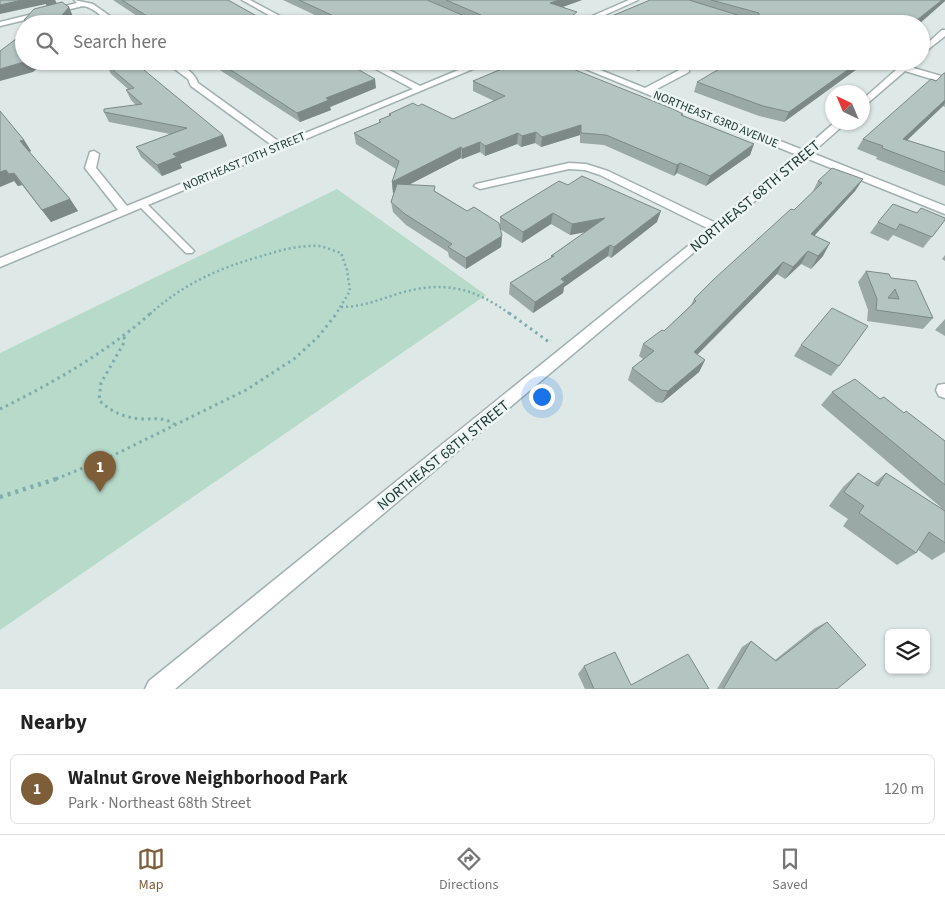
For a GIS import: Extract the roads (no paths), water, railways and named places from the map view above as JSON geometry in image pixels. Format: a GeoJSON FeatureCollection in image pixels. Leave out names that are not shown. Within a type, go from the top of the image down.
{"type":"FeatureCollection","features":[{"type":"Feature","properties":{"kind":"street"},"geometry":{"type":"LineString","coordinates":[[245,0],[274,15]]}},
{"type":"Feature","properties":{"kind":"street"},"geometry":{"type":"LineString","coordinates":[[608,0],[623,5]]}},
{"type":"Feature","properties":{"kind":"street"},"geometry":{"type":"LineString","coordinates":[[599,15],[635,0]]}},
{"type":"Feature","properties":{"kind":"street"},"geometry":{"type":"LineString","coordinates":[[33,15],[80,2],[91,5],[104,15]]}},
{"type":"Feature","properties":{"kind":"street"},"geometry":{"type":"LineString","coordinates":[[0,24],[15,20]]}},
{"type":"Feature","properties":{"kind":"street"},"geometry":{"type":"LineString","coordinates":[[930,45],[945,32]]}},
{"type":"Feature","properties":{"kind":"street"},"geometry":{"type":"LineString","coordinates":[[181,70],[192,78],[194,84],[278,146]]}},
{"type":"Feature","properties":{"kind":"street"},"geometry":{"type":"LineString","coordinates":[[383,70],[420,89]]}},
{"type":"Feature","properties":{"kind":"street","name":"NORTHEAST 70TH STREET"},"geometry":{"type":"LineString","coordinates":[[0,263],[278,146],[466,70]]}},
{"type":"Feature","properties":{"kind":"street","name":"NORTHEAST 63RD AVENUE"},"geometry":{"type":"LineString","coordinates":[[593,70],[945,210]]}},
{"type":"Feature","properties":{"kind":"street"},"geometry":{"type":"LineString","coordinates":[[646,91],[686,70]]}},
{"type":"Feature","properties":{"kind":"street"},"geometry":{"type":"LineString","coordinates":[[870,98],[902,70]]}},
{"type":"Feature","properties":{"kind":"street"},"geometry":{"type":"LineString","coordinates":[[911,70],[945,80]]}},
{"type":"Feature","properties":{"kind":"street","name":"NORTHEAST 68TH STREET"},"geometry":{"type":"LineString","coordinates":[[157,689],[717,228],[833,130]]}},
{"type":"Feature","properties":{"kind":"street"},"geometry":{"type":"LineString","coordinates":[[94,154],[90,168],[125,211]]}},
{"type":"Feature","properties":{"kind":"street"},"geometry":{"type":"LineString","coordinates":[[480,186],[569,166],[586,167],[604,173],[717,228]]}},
{"type":"Feature","properties":{"kind":"lane"},"geometry":{"type":"LineString","coordinates":[[142,204],[189,251]]}},
{"type":"Feature","properties":{"kind":"place","name":"Walnut Grove Neighborhood Park"},"geometry":{"type":"Point","coordinates":[100,492]}}]}
